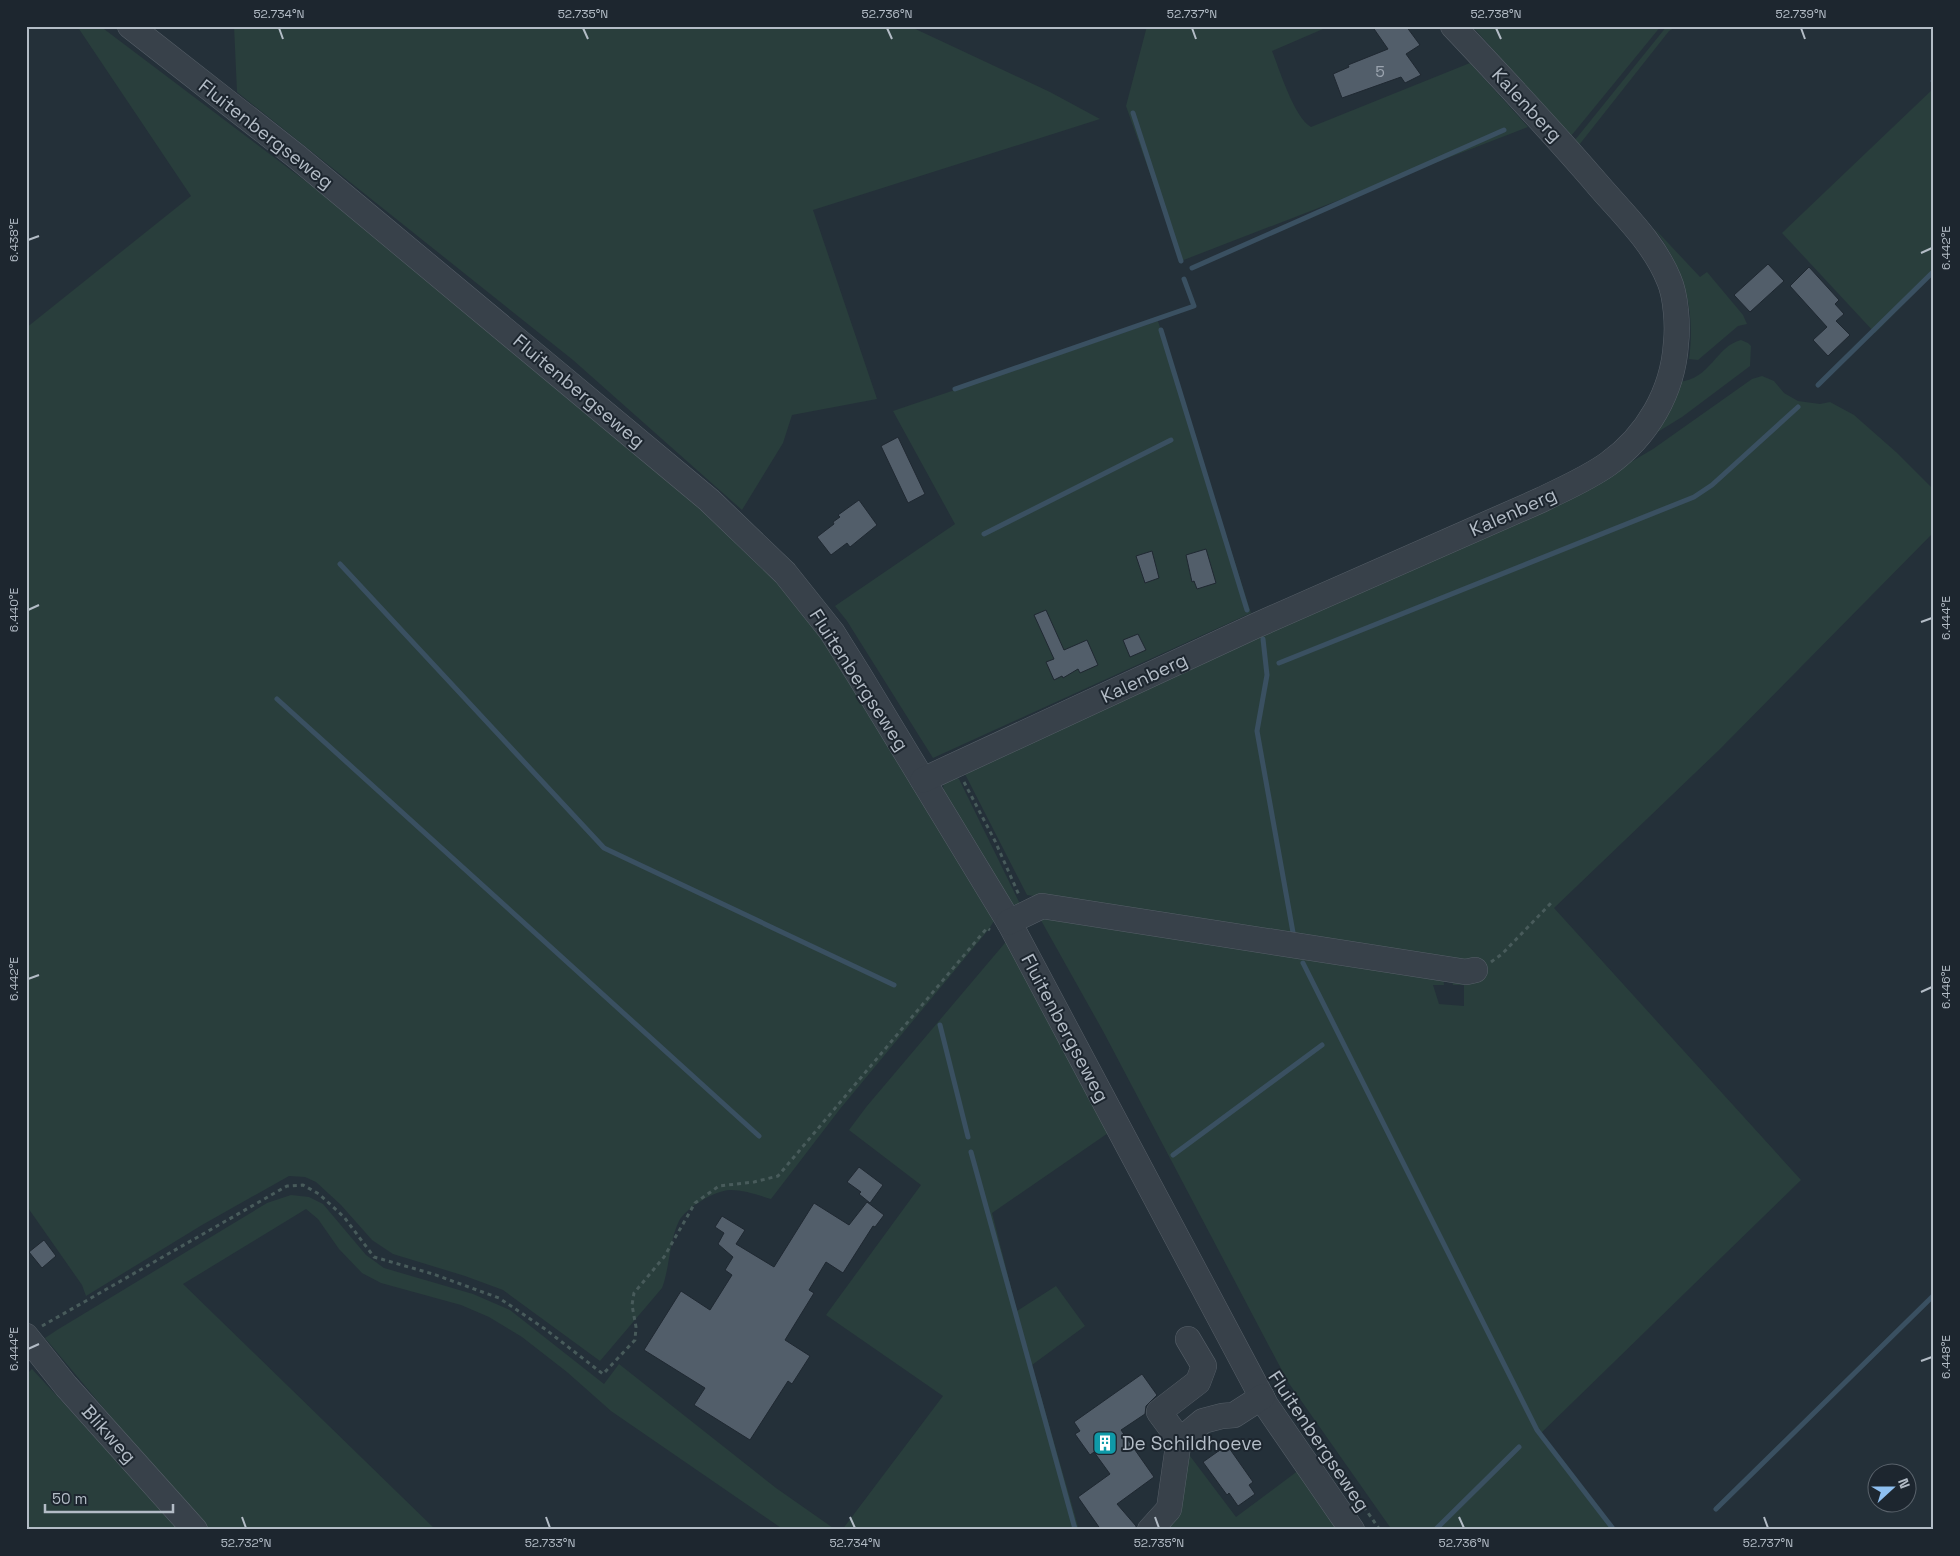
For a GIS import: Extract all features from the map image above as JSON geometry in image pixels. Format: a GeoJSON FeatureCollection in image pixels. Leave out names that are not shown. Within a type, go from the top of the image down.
{"type":"FeatureCollection","features":[{"type":"Feature","properties":{"kind":"street","name":"Fluitenbergseweg"},"geometry":{"type":"LineString","coordinates":[[130,26],[296,156],[709,500],[766,553],[795,584],[832,632],[1009,922],[1262,1397],[1352,1530]]}},
{"type":"Feature","properties":{"kind":"street","name":"Kalenberg"},"geometry":{"type":"LineString","coordinates":[[924,780],[1255,626],[1541,500],[1586,478],[1607,465],[1635,441],[1655,414],[1668,382],[1676,351],[1678,326],[1670,281],[1649,244],[1535,112],[1453,26]]}},
{"type":"Feature","properties":{"kind":"street"},"geometry":{"type":"LineString","coordinates":[[1009,922],[1042,906],[1449,977],[1475,970]]}},
{"type":"Feature","properties":{"kind":"street","name":"Blikweg"},"geometry":{"type":"LineString","coordinates":[[31,1333],[66,1386],[195,1530]]}},
{"type":"Feature","properties":{"kind":"street"},"geometry":{"type":"LineString","coordinates":[[1150,1530],[1169,1509],[1178,1439],[1159,1412],[1198,1382],[1204,1366],[1188,1339]]}},
{"type":"Feature","properties":{"kind":"street"},"geometry":{"type":"LineString","coordinates":[[1178,1439],[1185,1436],[1203,1421],[1234,1415],[1262,1397]]}},
{"type":"Feature","properties":{"kind":"path"},"geometry":{"type":"LineString","coordinates":[[31,1333],[287,1186],[303,1185],[319,1194],[344,1217],[374,1257],[433,1274],[499,1298],[545,1329],[603,1374],[635,1340],[636,1327],[632,1305],[634,1293],[664,1257],[695,1204],[719,1186],[754,1182],[778,1176],[987,928],[1009,922],[995,841],[955,766]]}},
{"type":"Feature","properties":{"kind":"path"},"geometry":{"type":"LineString","coordinates":[[1475,970],[1485,966],[1502,954],[1553,900]]}},
{"type":"Feature","properties":{"kind":"path","name":"Fluitenbergseweg"},"geometry":{"type":"LineString","coordinates":[[1347,1483],[1380,1530]]}},
{"type":"Feature","properties":{"kind":"green space"},"geometry":{"type":"Polygon","coordinates":[[[77,26],[100,26],[337,205],[741,541],[806,612],[997,916],[989,929],[840,1109],[771,1199],[751,1193],[730,1190],[716,1193],[688,1210],[679,1221],[673,1237],[667,1272],[662,1288],[600,1361],[503,1290],[393,1254],[372,1240],[341,1205],[316,1182],[305,1177],[289,1176],[202,1225],[86,1296],[82,1285],[26,1205],[26,328],[191,196],[77,26]]]}},
{"type":"Feature","properties":{"kind":"green space"},"geometry":{"type":"Polygon","coordinates":[[[234,26],[909,26],[1050,92],[1100,119],[813,210],[877,399],[792,415],[783,443],[742,510],[573,360],[237,92],[234,26]]]}},
{"type":"Feature","properties":{"kind":"green space"},"geometry":{"type":"Polygon","coordinates":[[[1147,26],[1330,26],[1272,51],[1293,104],[1305,122],[1311,127],[1470,63],[1528,127],[1181,261],[1126,106],[1147,26]]]}},
{"type":"Feature","properties":{"kind":"green space"},"geometry":{"type":"Polygon","coordinates":[[[1472,26],[1661,26],[1571,136],[1472,26]]]}},
{"type":"Feature","properties":{"kind":"green space"},"geometry":{"type":"Polygon","coordinates":[[[1667,26],[1677,26],[1669,31],[1579,145],[1575,140],[1667,26]]]}},
{"type":"Feature","properties":{"kind":"green space"},"geometry":{"type":"Polygon","coordinates":[[[1934,88],[1934,273],[1875,333],[1782,233],[1934,88]]]}},
{"type":"Feature","properties":{"kind":"green space"},"geometry":{"type":"Polygon","coordinates":[[[1654,228],[1700,277],[1707,272],[1743,315],[1747,324],[1738,326],[1698,360],[1689,359],[1691,323],[1689,306],[1680,274],[1654,228]]]}},
{"type":"Feature","properties":{"kind":"green space"},"geometry":{"type":"Polygon","coordinates":[[[1158,321],[1251,613],[933,758],[847,621],[835,606],[955,524],[893,411],[1158,321]]]}},
{"type":"Feature","properties":{"kind":"green space"},"geometry":{"type":"Polygon","coordinates":[[[1741,340],[1751,346],[1750,366],[1682,417],[1656,433],[1679,382],[1690,380],[1699,375],[1732,343],[1741,340]]]}},
{"type":"Feature","properties":{"kind":"green space"},"geometry":{"type":"Polygon","coordinates":[[[1762,376],[1774,381],[1784,393],[1798,401],[1820,404],[1830,402],[1854,415],[1896,452],[1934,490],[1934,532],[1719,750],[1554,908],[1801,1180],[1539,1435],[1612,1530],[1392,1530],[1288,1382],[1103,1031],[1038,915],[1045,912],[1061,913],[1443,974],[1444,985],[1433,985],[1439,1004],[1464,1006],[1464,985],[1453,985],[1452,982],[1460,981],[1460,977],[1466,977],[1468,972],[1478,971],[1478,969],[1464,969],[1412,960],[1297,935],[1231,924],[1027,895],[965,774],[966,766],[1166,675],[1493,531],[1602,479],[1653,449],[1752,379],[1762,376]]]}},
{"type":"Feature","properties":{"kind":"green space"},"geometry":{"type":"Polygon","coordinates":[[[951,774],[959,779],[1020,904],[1010,905],[944,793],[944,782],[951,774]]]}},
{"type":"Feature","properties":{"kind":"green space"},"geometry":{"type":"Polygon","coordinates":[[[1010,937],[1111,1131],[992,1213],[1017,1311],[1056,1286],[1085,1326],[1032,1365],[1079,1530],[842,1530],[943,1396],[826,1315],[921,1185],[849,1130],[867,1106],[1010,937]]]}},
{"type":"Feature","properties":{"kind":"green space"},"geometry":{"type":"Polygon","coordinates":[[[291,1195],[309,1197],[323,1204],[366,1255],[384,1268],[473,1294],[510,1310],[604,1384],[619,1364],[776,1488],[836,1530],[784,1530],[611,1411],[567,1372],[522,1337],[489,1317],[461,1305],[381,1283],[362,1273],[339,1249],[318,1219],[306,1209],[183,1284],[436,1530],[209,1530],[45,1338],[267,1203],[291,1195]]]}},
{"type":"Feature","properties":{"kind":"green space"},"geometry":{"type":"Polygon","coordinates":[[[32,1369],[181,1530],[26,1530],[26,1375],[32,1369]]]}},
{"type":"Feature","properties":{"kind":"green space"},"geometry":{"type":"Polygon","coordinates":[[[1190,1456],[1236,1517],[1299,1470],[1341,1530],[1160,1530],[1183,1466],[1190,1456]]]}},
{"type":"Feature","properties":{"kind":"building"},"geometry":{"type":"Polygon","coordinates":[[[1372,26],[1406,26],[1420,45],[1406,54],[1421,75],[1405,83],[1401,77],[1342,98],[1333,74],[1349,67],[1348,65],[1388,49],[1372,26]]]}},
{"type":"Feature","properties":{"kind":"building"},"geometry":{"type":"Polygon","coordinates":[[[1768,264],[1784,281],[1750,312],[1734,295],[1768,264]]]}},
{"type":"Feature","properties":{"kind":"building"},"geometry":{"type":"Polygon","coordinates":[[[1809,267],[1839,300],[1835,304],[1844,314],[1836,321],[1850,335],[1828,356],[1813,340],[1827,327],[1790,286],[1809,267]]]}},
{"type":"Feature","properties":{"kind":"building"},"geometry":{"type":"Polygon","coordinates":[[[898,437],[925,494],[908,503],[881,446],[898,437]]]}},
{"type":"Feature","properties":{"kind":"building"},"geometry":{"type":"Polygon","coordinates":[[[859,500],[877,525],[850,547],[847,543],[831,555],[817,537],[834,524],[833,522],[840,517],[838,515],[859,500]]]}},
{"type":"Feature","properties":{"kind":"building"},"geometry":{"type":"Polygon","coordinates":[[[1206,549],[1216,583],[1197,589],[1194,581],[1192,582],[1186,555],[1206,549]]]}},
{"type":"Feature","properties":{"kind":"building"},"geometry":{"type":"Polygon","coordinates":[[[1152,551],[1159,578],[1145,583],[1136,556],[1152,551]]]}},
{"type":"Feature","properties":{"kind":"building"},"geometry":{"type":"Polygon","coordinates":[[[1046,610],[1064,650],[1087,640],[1098,665],[1080,673],[1078,669],[1063,678],[1062,676],[1054,680],[1046,662],[1054,659],[1034,615],[1046,610]]]}},
{"type":"Feature","properties":{"kind":"building"},"geometry":{"type":"Polygon","coordinates":[[[1138,634],[1146,650],[1130,657],[1123,640],[1138,634]]]}},
{"type":"Feature","properties":{"kind":"building"},"geometry":{"type":"Polygon","coordinates":[[[859,1167],[883,1185],[870,1203],[859,1194],[861,1192],[847,1182],[859,1167]]]}},
{"type":"Feature","properties":{"kind":"building"},"geometry":{"type":"Polygon","coordinates":[[[867,1202],[884,1215],[875,1227],[873,1226],[843,1273],[826,1262],[809,1290],[814,1293],[785,1340],[810,1356],[792,1384],[788,1381],[750,1440],[694,1405],[705,1388],[644,1350],[681,1291],[710,1310],[732,1275],[725,1270],[733,1257],[718,1244],[724,1233],[715,1227],[722,1216],[745,1230],[736,1244],[774,1267],[814,1203],[849,1225],[867,1202]]]}},
{"type":"Feature","properties":{"kind":"building"},"geometry":{"type":"Polygon","coordinates":[[[44,1240],[56,1256],[42,1268],[29,1252],[44,1240]]]}},
{"type":"Feature","properties":{"kind":"building","name":"De Schildhoeve"},"geometry":{"type":"Polygon","coordinates":[[[1142,1374],[1157,1395],[1146,1406],[1145,1414],[1121,1430],[1154,1477],[1117,1504],[1136,1526],[1136,1530],[1101,1530],[1078,1497],[1110,1474],[1094,1452],[1090,1455],[1075,1434],[1080,1431],[1074,1422],[1142,1374]]]}},
{"type":"Feature","properties":{"kind":"building"},"geometry":{"type":"Polygon","coordinates":[[[1227,1445],[1253,1482],[1249,1485],[1255,1494],[1238,1506],[1229,1493],[1227,1495],[1203,1462],[1227,1445]]]}},
{"type":"Feature","properties":{"kind":"waterway"},"geometry":{"type":"LineString","coordinates":[[1133,113],[1181,261]]}},
{"type":"Feature","properties":{"kind":"waterway"},"geometry":{"type":"LineString","coordinates":[[1192,268],[1504,130]]}},
{"type":"Feature","properties":{"kind":"waterway"},"geometry":{"type":"LineString","coordinates":[[1818,385],[1934,271]]}},
{"type":"Feature","properties":{"kind":"waterway"},"geometry":{"type":"LineString","coordinates":[[955,389],[1194,306],[1184,279]]}},
{"type":"Feature","properties":{"kind":"waterway"},"geometry":{"type":"LineString","coordinates":[[1161,330],[1247,610]]}},
{"type":"Feature","properties":{"kind":"waterway"},"geometry":{"type":"LineString","coordinates":[[1279,663],[1694,497],[1712,485],[1798,407]]}},
{"type":"Feature","properties":{"kind":"waterway"},"geometry":{"type":"LineString","coordinates":[[984,534],[1171,440]]}},
{"type":"Feature","properties":{"kind":"waterway"},"geometry":{"type":"LineString","coordinates":[[340,564],[604,848],[894,985]]}},
{"type":"Feature","properties":{"kind":"waterway"},"geometry":{"type":"LineString","coordinates":[[1263,639],[1267,675],[1257,731],[1294,938]]}},
{"type":"Feature","properties":{"kind":"waterway"},"geometry":{"type":"LineString","coordinates":[[277,699],[759,1136]]}},
{"type":"Feature","properties":{"kind":"waterway"},"geometry":{"type":"LineString","coordinates":[[1303,963],[1537,1430],[1614,1530]]}},
{"type":"Feature","properties":{"kind":"waterway"},"geometry":{"type":"LineString","coordinates":[[940,1025],[968,1137]]}},
{"type":"Feature","properties":{"kind":"waterway"},"geometry":{"type":"LineString","coordinates":[[1173,1155],[1322,1045]]}},
{"type":"Feature","properties":{"kind":"waterway"},"geometry":{"type":"LineString","coordinates":[[971,1152],[1075,1529]]}},
{"type":"Feature","properties":{"kind":"waterway"},"geometry":{"type":"LineString","coordinates":[[1716,1509],[1934,1295]]}},
{"type":"Feature","properties":{"kind":"waterway"},"geometry":{"type":"LineString","coordinates":[[1435,1530],[1519,1447]]}},
{"type":"Feature","properties":{"kind":"place","name":"De Schildhoeve"},"geometry":{"type":"Point","coordinates":[1105,1443]}}]}
